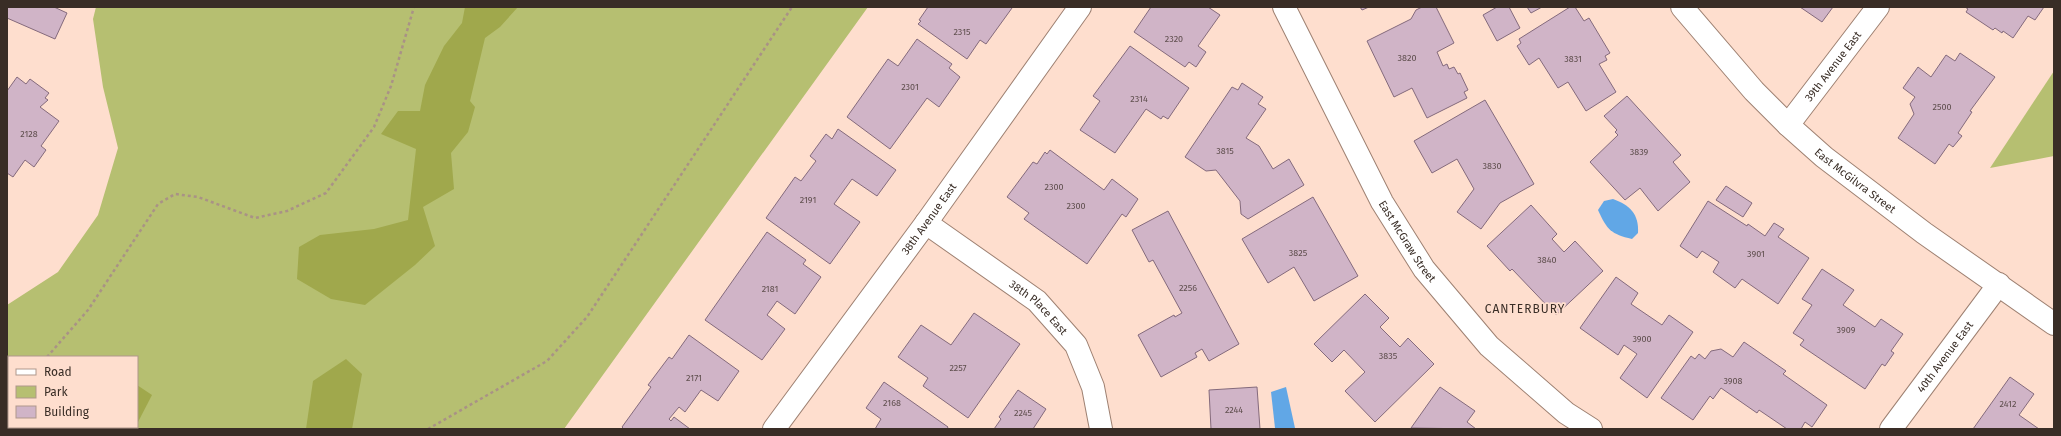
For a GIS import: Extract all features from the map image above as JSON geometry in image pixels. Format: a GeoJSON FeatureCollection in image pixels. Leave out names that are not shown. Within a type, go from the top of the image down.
{"type":"FeatureCollection","features":[{"type":"Feature","properties":{"kind":"street","name":"38th Avenue East"},"geometry":{"type":"LineString","coordinates":[[774,429],[926,223],[1080,7]]}},
{"type":"Feature","properties":{"kind":"street","name":"East McGraw Street"},"geometry":{"type":"LineString","coordinates":[[1284,7],[1382,202],[1424,269],[1489,346],[1560,421],[1591,429]]}},
{"type":"Feature","properties":{"kind":"street","name":"East McGilvra Street"},"geometry":{"type":"LineString","coordinates":[[1682,7],[1754,91],[1788,126],[1831,162],[1924,233],[2054,324]]}},
{"type":"Feature","properties":{"kind":"street","name":"39th Avenue East"},"geometry":{"type":"LineString","coordinates":[[1788,126],[1878,7]]}},
{"type":"Feature","properties":{"kind":"street","name":"38th Place East"},"geometry":{"type":"LineString","coordinates":[[926,223],[1037,301],[1076,345],[1093,386],[1101,429]]}},
{"type":"Feature","properties":{"kind":"street","name":"40th Avenue East"},"geometry":{"type":"LineString","coordinates":[[1891,429],[1998,284]]}},
{"type":"Feature","properties":{"kind":"path"},"geometry":{"type":"LineString","coordinates":[[49,356],[88,310],[158,204],[175,194],[198,197],[254,218],[287,211],[326,193],[374,127],[391,86],[414,7]]}},
{"type":"Feature","properties":{"kind":"path"},"geometry":{"type":"LineString","coordinates":[[428,429],[547,361],[587,317],[792,7]]}},
{"type":"Feature","properties":{"kind":"green space"},"geometry":{"type":"Polygon","coordinates":[[[96,7],[868,7],[564,429],[7,429],[7,305],[58,272],[98,215],[118,148],[103,87],[93,19],[96,7]]]}},
{"type":"Feature","properties":{"kind":"green space"},"geometry":{"type":"Polygon","coordinates":[[[465,7],[518,7],[500,27],[485,38],[470,101],[475,107],[468,132],[451,153],[454,189],[423,207],[435,246],[415,265],[365,305],[331,299],[297,279],[299,247],[320,235],[374,229],[408,220],[416,149],[381,134],[398,111],[420,111],[425,85],[444,46],[462,23],[465,7]]]}},
{"type":"Feature","properties":{"kind":"green space"},"geometry":{"type":"Polygon","coordinates":[[[2054,71],[2054,156],[1990,168],[2054,71]]]}},
{"type":"Feature","properties":{"kind":"green space"},"geometry":{"type":"Polygon","coordinates":[[[346,359],[362,374],[352,429],[306,429],[313,381],[346,359]]]}},
{"type":"Feature","properties":{"kind":"green space"},"geometry":{"type":"Polygon","coordinates":[[[138,386],[152,395],[138,422],[138,386]]]}},
{"type":"Feature","properties":{"kind":"green space"},"geometry":{"type":"Polygon","coordinates":[[[86,428],[134,428],[134,429],[86,428]]]}},
{"type":"Feature","properties":{"kind":"water"},"geometry":{"type":"Polygon","coordinates":[[[1613,199],[1629,207],[1635,215],[1638,233],[1632,239],[1614,233],[1607,227],[1601,217],[1598,210],[1604,201],[1613,199]]]}},
{"type":"Feature","properties":{"kind":"water"},"geometry":{"type":"Polygon","coordinates":[[[1286,387],[1295,428],[1275,428],[1271,392],[1286,387]]]}},
{"type":"Feature","properties":{"kind":"building"},"geometry":{"type":"Polygon","coordinates":[[[7,7],[54,7],[67,13],[55,39],[7,18],[7,7]]]}},
{"type":"Feature","properties":{"kind":"building"},"geometry":{"type":"Polygon","coordinates":[[[928,7],[1012,8],[986,44],[980,40],[967,59],[918,24],[928,7]]]}},
{"type":"Feature","properties":{"kind":"building"},"geometry":{"type":"Polygon","coordinates":[[[1151,7],[1208,7],[1220,15],[1198,46],[1206,52],[1196,67],[1189,62],[1185,67],[1134,32],[1151,7]]]}},
{"type":"Feature","properties":{"kind":"building"},"geometry":{"type":"Polygon","coordinates":[[[1360,7],[1369,7],[1362,10],[1360,7]]]}},
{"type":"Feature","properties":{"kind":"building"},"geometry":{"type":"Polygon","coordinates":[[[1422,7],[1436,7],[1454,43],[1437,52],[1443,66],[1447,64],[1449,69],[1454,67],[1458,74],[1460,73],[1468,90],[1464,92],[1467,98],[1427,118],[1412,88],[1394,97],[1367,41],[1411,19],[1416,10],[1422,7]]]}},
{"type":"Feature","properties":{"kind":"building"},"geometry":{"type":"Polygon","coordinates":[[[1497,7],[1509,7],[1520,28],[1497,41],[1483,15],[1497,7]]]}},
{"type":"Feature","properties":{"kind":"building"},"geometry":{"type":"Polygon","coordinates":[[[1527,7],[1542,7],[1531,13],[1527,7]]]}},
{"type":"Feature","properties":{"kind":"building"},"geometry":{"type":"Polygon","coordinates":[[[1570,7],[1575,7],[1584,21],[1589,18],[1610,53],[1605,56],[1607,60],[1599,64],[1616,92],[1586,111],[1568,82],[1558,88],[1539,58],[1529,65],[1517,46],[1521,43],[1519,39],[1570,7]]]}},
{"type":"Feature","properties":{"kind":"building"},"geometry":{"type":"Polygon","coordinates":[[[1800,7],[1833,7],[1822,22],[1800,7]]]}},
{"type":"Feature","properties":{"kind":"building"},"geometry":{"type":"Polygon","coordinates":[[[1965,7],[2044,7],[2035,20],[2028,16],[2013,38],[2003,31],[2002,33],[1995,28],[1993,30],[1966,12],[1968,9],[1965,7]]]}},
{"type":"Feature","properties":{"kind":"building"},"geometry":{"type":"Polygon","coordinates":[[[917,39],[952,64],[949,68],[960,77],[939,107],[927,98],[890,149],[847,117],[888,59],[898,66],[917,39]]]}},
{"type":"Feature","properties":{"kind":"building"},"geometry":{"type":"Polygon","coordinates":[[[1130,46],[1189,88],[1168,119],[1163,116],[1161,119],[1146,109],[1115,153],[1080,130],[1100,101],[1093,96],[1130,46]]]}},
{"type":"Feature","properties":{"kind":"building"},"geometry":{"type":"Polygon","coordinates":[[[1960,53],[1995,77],[1970,111],[1972,112],[1958,133],[1962,136],[1953,147],[1949,144],[1935,164],[1898,138],[1914,114],[1910,104],[1915,97],[1903,88],[1918,67],[1931,77],[1946,55],[1955,61],[1960,53]]]}},
{"type":"Feature","properties":{"kind":"building"},"geometry":{"type":"Polygon","coordinates":[[[17,77],[26,84],[30,79],[49,93],[45,98],[48,100],[40,107],[59,121],[41,146],[46,150],[34,167],[25,160],[13,177],[7,173],[7,91],[17,77]]]}},
{"type":"Feature","properties":{"kind":"building"},"geometry":{"type":"Polygon","coordinates":[[[1242,83],[1263,97],[1258,104],[1266,109],[1246,138],[1259,146],[1273,169],[1289,159],[1304,185],[1248,219],[1241,214],[1240,201],[1216,170],[1206,171],[1185,157],[1232,87],[1238,90],[1242,83]]]}},
{"type":"Feature","properties":{"kind":"building"},"geometry":{"type":"Polygon","coordinates":[[[1627,96],[1681,155],[1673,162],[1690,182],[1658,211],[1640,188],[1625,200],[1590,162],[1618,135],[1615,132],[1617,130],[1604,116],[1627,96]]]}},
{"type":"Feature","properties":{"kind":"building"},"geometry":{"type":"Polygon","coordinates":[[[1485,100],[1534,184],[1500,203],[1481,229],[1457,212],[1474,189],[1457,159],[1432,173],[1414,141],[1485,100]]]}},
{"type":"Feature","properties":{"kind":"building"},"geometry":{"type":"Polygon","coordinates":[[[838,129],[896,170],[877,196],[852,179],[834,204],[860,222],[830,264],[766,218],[795,177],[801,181],[816,161],[810,156],[826,134],[832,139],[838,129]]]}},
{"type":"Feature","properties":{"kind":"building"},"geometry":{"type":"Polygon","coordinates":[[[1050,150],[1104,190],[1112,179],[1138,199],[1126,217],[1122,214],[1087,264],[1024,219],[1029,213],[1007,197],[1033,162],[1037,164],[1045,152],[1047,154],[1050,150]]]}},
{"type":"Feature","properties":{"kind":"building"},"geometry":{"type":"Polygon","coordinates":[[[1726,186],[1752,203],[1743,217],[1716,200],[1726,186]]]}},
{"type":"Feature","properties":{"kind":"building"},"geometry":{"type":"Polygon","coordinates":[[[1313,197],[1358,276],[1314,301],[1294,267],[1268,283],[1242,239],[1313,197]]]}},
{"type":"Feature","properties":{"kind":"building"},"geometry":{"type":"Polygon","coordinates":[[[1708,201],[1747,226],[1748,224],[1765,236],[1774,223],[1784,229],[1778,237],[1809,258],[1778,304],[1742,279],[1735,288],[1713,272],[1719,262],[1702,251],[1697,258],[1680,246],[1708,201]]]}},
{"type":"Feature","properties":{"kind":"building"},"geometry":{"type":"Polygon","coordinates":[[[1531,205],[1557,234],[1552,239],[1564,252],[1575,241],[1603,271],[1556,315],[1512,269],[1510,271],[1487,246],[1531,205]]]}},
{"type":"Feature","properties":{"kind":"building"},"geometry":{"type":"Polygon","coordinates":[[[1168,211],[1239,344],[1209,361],[1202,349],[1195,353],[1197,357],[1161,377],[1138,335],[1174,315],[1175,317],[1182,313],[1153,260],[1149,262],[1132,230],[1168,211]]]}},
{"type":"Feature","properties":{"kind":"building"},"geometry":{"type":"Polygon","coordinates":[[[767,232],[806,260],[803,264],[821,277],[795,314],[777,301],[767,315],[785,329],[762,360],[705,320],[767,232]]]}},
{"type":"Feature","properties":{"kind":"building"},"geometry":{"type":"Polygon","coordinates":[[[1822,269],[1854,290],[1843,305],[1875,327],[1881,319],[1903,334],[1891,351],[1894,353],[1885,366],[1882,364],[1865,389],[1800,345],[1804,340],[1793,333],[1812,305],[1802,299],[1822,269]]]}},
{"type":"Feature","properties":{"kind":"building"},"geometry":{"type":"Polygon","coordinates":[[[1616,277],[1638,293],[1631,304],[1662,325],[1669,315],[1693,332],[1647,398],[1620,378],[1637,354],[1624,345],[1618,355],[1580,328],[1616,277]]]}},
{"type":"Feature","properties":{"kind":"building"},"geometry":{"type":"Polygon","coordinates":[[[1365,294],[1389,318],[1380,327],[1400,347],[1408,338],[1434,364],[1375,422],[1345,391],[1365,372],[1344,350],[1332,362],[1314,344],[1365,294]]]}},
{"type":"Feature","properties":{"kind":"building"},"geometry":{"type":"Polygon","coordinates":[[[974,313],[1020,344],[968,418],[923,386],[928,378],[898,357],[921,325],[951,345],[974,313]]]}},
{"type":"Feature","properties":{"kind":"building"},"geometry":{"type":"Polygon","coordinates":[[[689,335],[739,371],[718,401],[701,390],[685,412],[679,407],[669,419],[671,421],[674,417],[690,429],[624,429],[622,427],[651,387],[648,385],[669,357],[672,359],[689,335]]]}},
{"type":"Feature","properties":{"kind":"building"},"geometry":{"type":"Polygon","coordinates":[[[1744,342],[1786,371],[1783,374],[1827,405],[1812,427],[1805,422],[1801,429],[1787,429],[1759,410],[1757,413],[1721,388],[1713,399],[1710,396],[1693,420],[1661,398],[1691,356],[1695,359],[1699,354],[1705,359],[1711,351],[1721,349],[1733,357],[1744,342]]]}},
{"type":"Feature","properties":{"kind":"building"},"geometry":{"type":"Polygon","coordinates":[[[2010,377],[2034,394],[2019,415],[2039,429],[1973,429],[2010,377]]]}},
{"type":"Feature","properties":{"kind":"building"},"geometry":{"type":"Polygon","coordinates":[[[884,382],[948,427],[947,429],[875,429],[881,419],[866,408],[884,382]]]}},
{"type":"Feature","properties":{"kind":"building"},"geometry":{"type":"Polygon","coordinates":[[[1257,387],[1260,429],[1211,429],[1209,390],[1257,387]]]}},
{"type":"Feature","properties":{"kind":"building"},"geometry":{"type":"Polygon","coordinates":[[[1440,387],[1475,411],[1467,422],[1476,429],[1411,428],[1440,387]]]}},
{"type":"Feature","properties":{"kind":"building"},"geometry":{"type":"Polygon","coordinates":[[[1018,390],[1046,409],[1033,429],[994,429],[1001,419],[999,417],[1018,390]]]}},
{"type":"Feature","properties":{"kind":"district","name":"CANTERBURY"},"geometry":{"type":"Point","coordinates":[1525,309]}}]}
